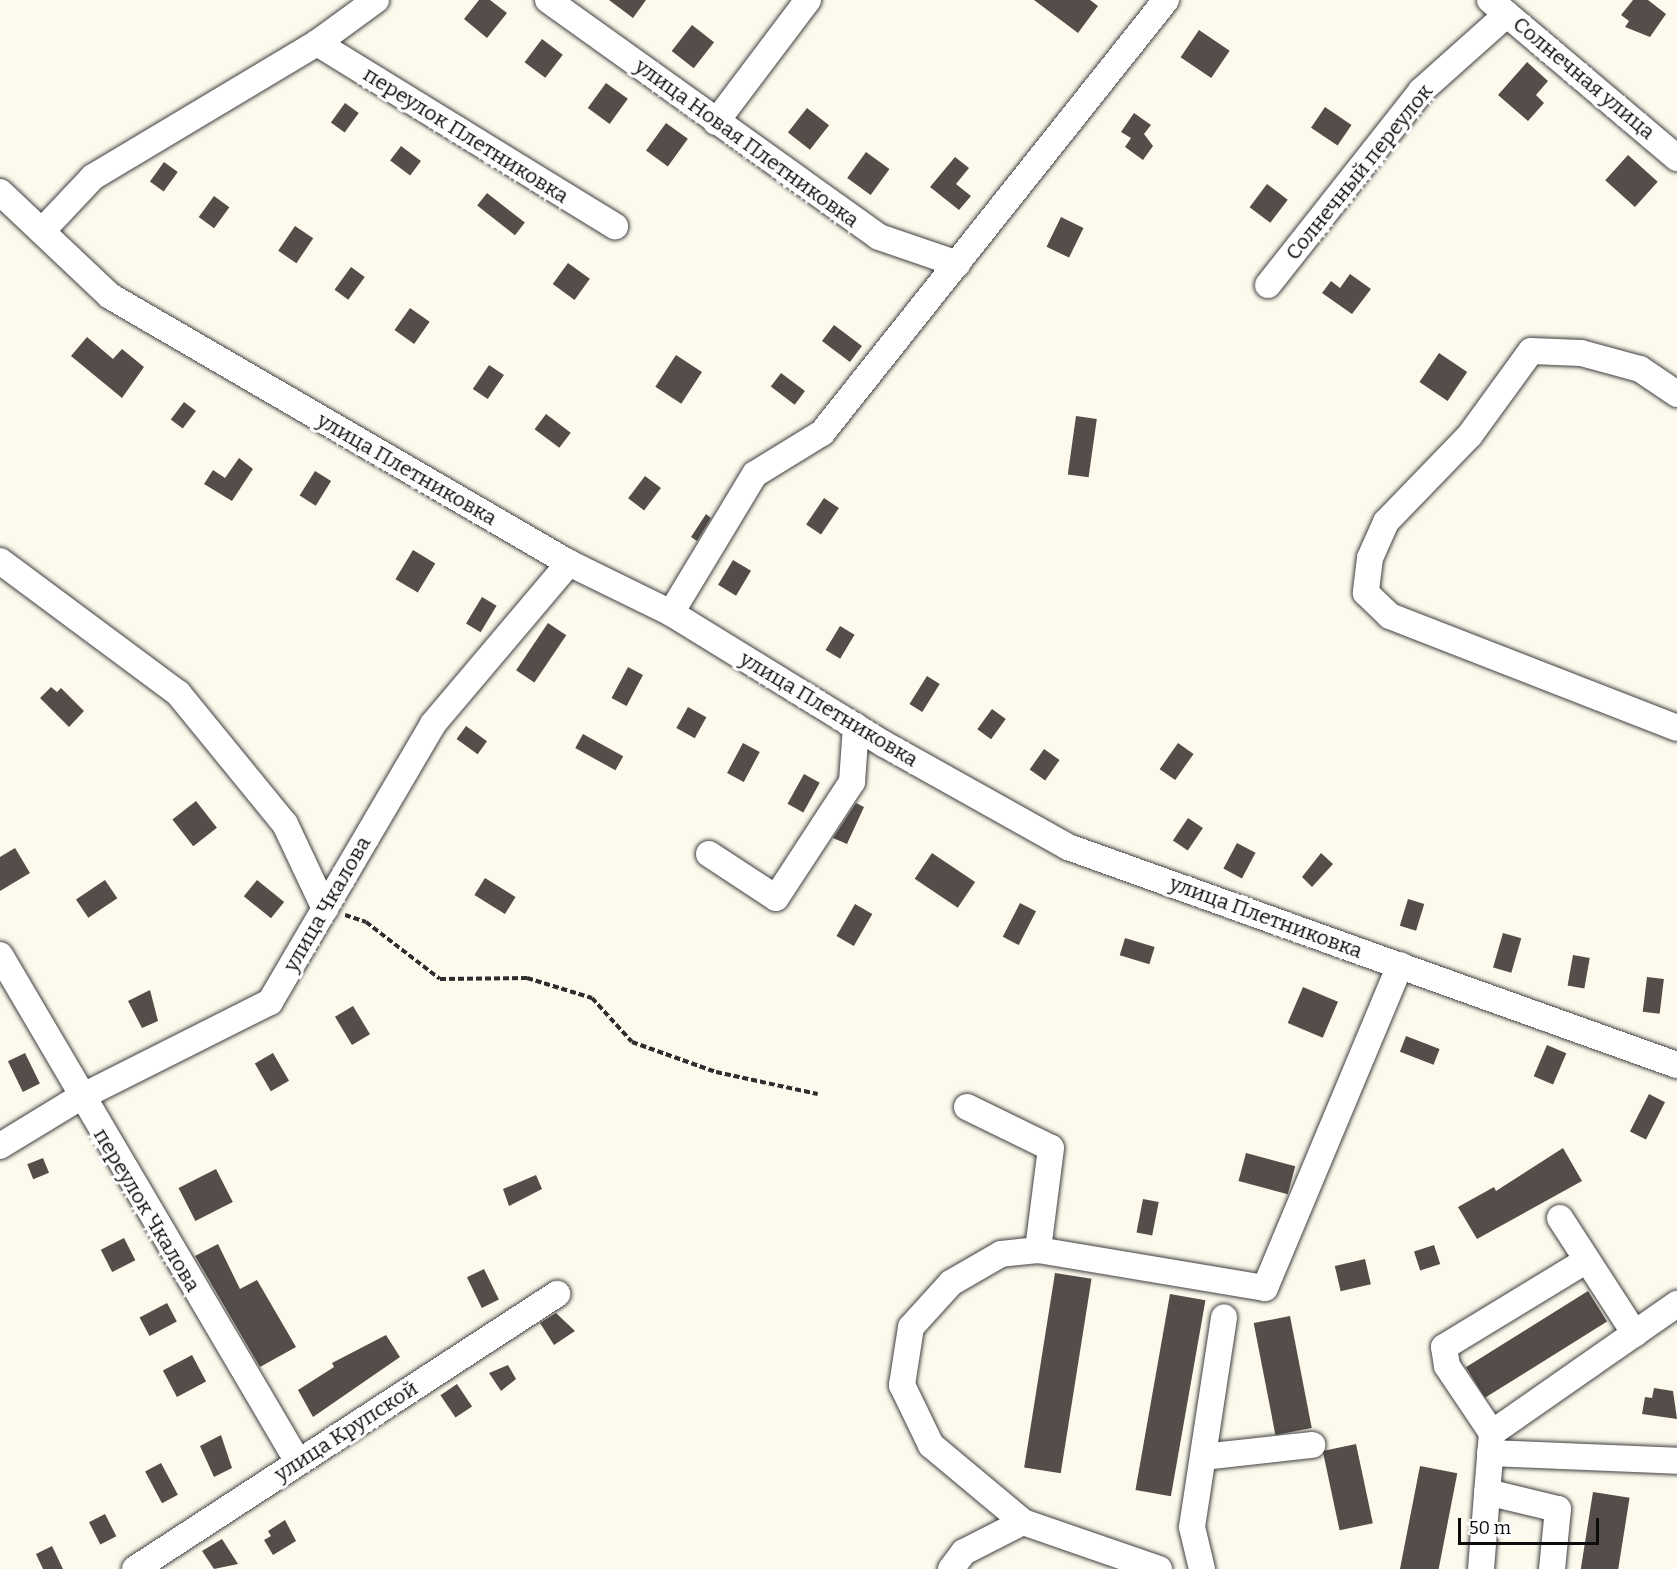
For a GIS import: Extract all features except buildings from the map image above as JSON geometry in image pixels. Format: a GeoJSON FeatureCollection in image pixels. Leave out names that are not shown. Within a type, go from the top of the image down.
{"type":"FeatureCollection","features":[{"type":"Feature","properties":{"kind":"street"},"geometry":{"type":"LineString","coordinates":[[43,230],[93,177],[317,43],[376,0]]}},
{"type":"Feature","properties":{"kind":"street","name":"улица Новая Плетниковка"},"geometry":{"type":"LineString","coordinates":[[549,0],[879,237],[958,264]]}},
{"type":"Feature","properties":{"kind":"street"},"geometry":{"type":"LineString","coordinates":[[716,122],[808,0]]}},
{"type":"Feature","properties":{"kind":"street"},"geometry":{"type":"LineString","coordinates":[[671,613],[755,474],[822,433],[1166,0]]}},
{"type":"Feature","properties":{"kind":"street","name":"Солнечная улица"},"geometry":{"type":"LineString","coordinates":[[1498,7],[1677,158]]}},
{"type":"Feature","properties":{"kind":"street","name":"Солнечный переулок"},"geometry":{"type":"LineString","coordinates":[[1268,285],[1421,91],[1498,7]]}},
{"type":"Feature","properties":{"kind":"street","name":"переулок Плетниковка"},"geometry":{"type":"LineString","coordinates":[[317,43],[615,226]]}},
{"type":"Feature","properties":{"kind":"street","name":"улица Плетниковка"},"geometry":{"type":"LineString","coordinates":[[0,192],[43,230],[110,296],[568,563],[671,613],[856,726],[1068,846],[1677,1065]]}},
{"type":"Feature","properties":{"kind":"street"},"geometry":{"type":"LineString","coordinates":[[1677,394],[1640,369],[1581,353],[1531,351],[1470,435],[1386,522],[1370,558],[1366,593],[1390,616],[1677,728]]}},
{"type":"Feature","properties":{"kind":"street"},"geometry":{"type":"LineString","coordinates":[[0,561],[178,693],[285,824],[325,909]]}},
{"type":"Feature","properties":{"kind":"street","name":"улица Чкалова"},"geometry":{"type":"LineString","coordinates":[[0,1146],[79,1098],[270,1002],[433,724],[568,563]]}},
{"type":"Feature","properties":{"kind":"street"},"geometry":{"type":"LineString","coordinates":[[709,854],[776,898],[852,782],[856,726]]}},
{"type":"Feature","properties":{"kind":"street","name":"переулок Чкалова"},"geometry":{"type":"LineString","coordinates":[[0,955],[79,1098],[298,1462]]}},
{"type":"Feature","properties":{"kind":"street"},"geometry":{"type":"LineString","coordinates":[[1159,1569],[1023,1522],[931,1446],[902,1385],[910,1327],[951,1283],[1000,1254],[1038,1250],[1264,1288],[1400,965]]}},
{"type":"Feature","properties":{"kind":"street"},"geometry":{"type":"LineString","coordinates":[[967,1107],[1051,1148],[1038,1250]]}},
{"type":"Feature","properties":{"kind":"street"},"geometry":{"type":"LineString","coordinates":[[1560,1218],[1635,1334]]}},
{"type":"Feature","properties":{"kind":"street"},"geometry":{"type":"LineString","coordinates":[[1481,1569],[1491,1443],[1447,1366],[1444,1347],[1587,1260]]}},
{"type":"Feature","properties":{"kind":"street","name":"улица Крупской"},"geometry":{"type":"LineString","coordinates":[[135,1569],[557,1294]]}},
{"type":"Feature","properties":{"kind":"street"},"geometry":{"type":"LineString","coordinates":[[1491,1443],[1677,1304]]}},
{"type":"Feature","properties":{"kind":"street"},"geometry":{"type":"LineString","coordinates":[[1202,1569],[1192,1527],[1224,1317]]}},
{"type":"Feature","properties":{"kind":"street"},"geometry":{"type":"LineString","coordinates":[[1491,1443],[1677,1461]]}},
{"type":"Feature","properties":{"kind":"street"},"geometry":{"type":"LineString","coordinates":[[1203,1458],[1312,1445]]}},
{"type":"Feature","properties":{"kind":"street"},"geometry":{"type":"LineString","coordinates":[[1487,1492],[1558,1509],[1552,1569]]}},
{"type":"Feature","properties":{"kind":"street"},"geometry":{"type":"LineString","coordinates":[[951,1569],[964,1552],[1023,1522]]}},
{"type":"Feature","properties":{"kind":"path"},"geometry":{"type":"LineString","coordinates":[[325,909],[366,922],[440,979],[527,978],[592,998],[632,1041],[716,1072],[818,1094]]}}]}
